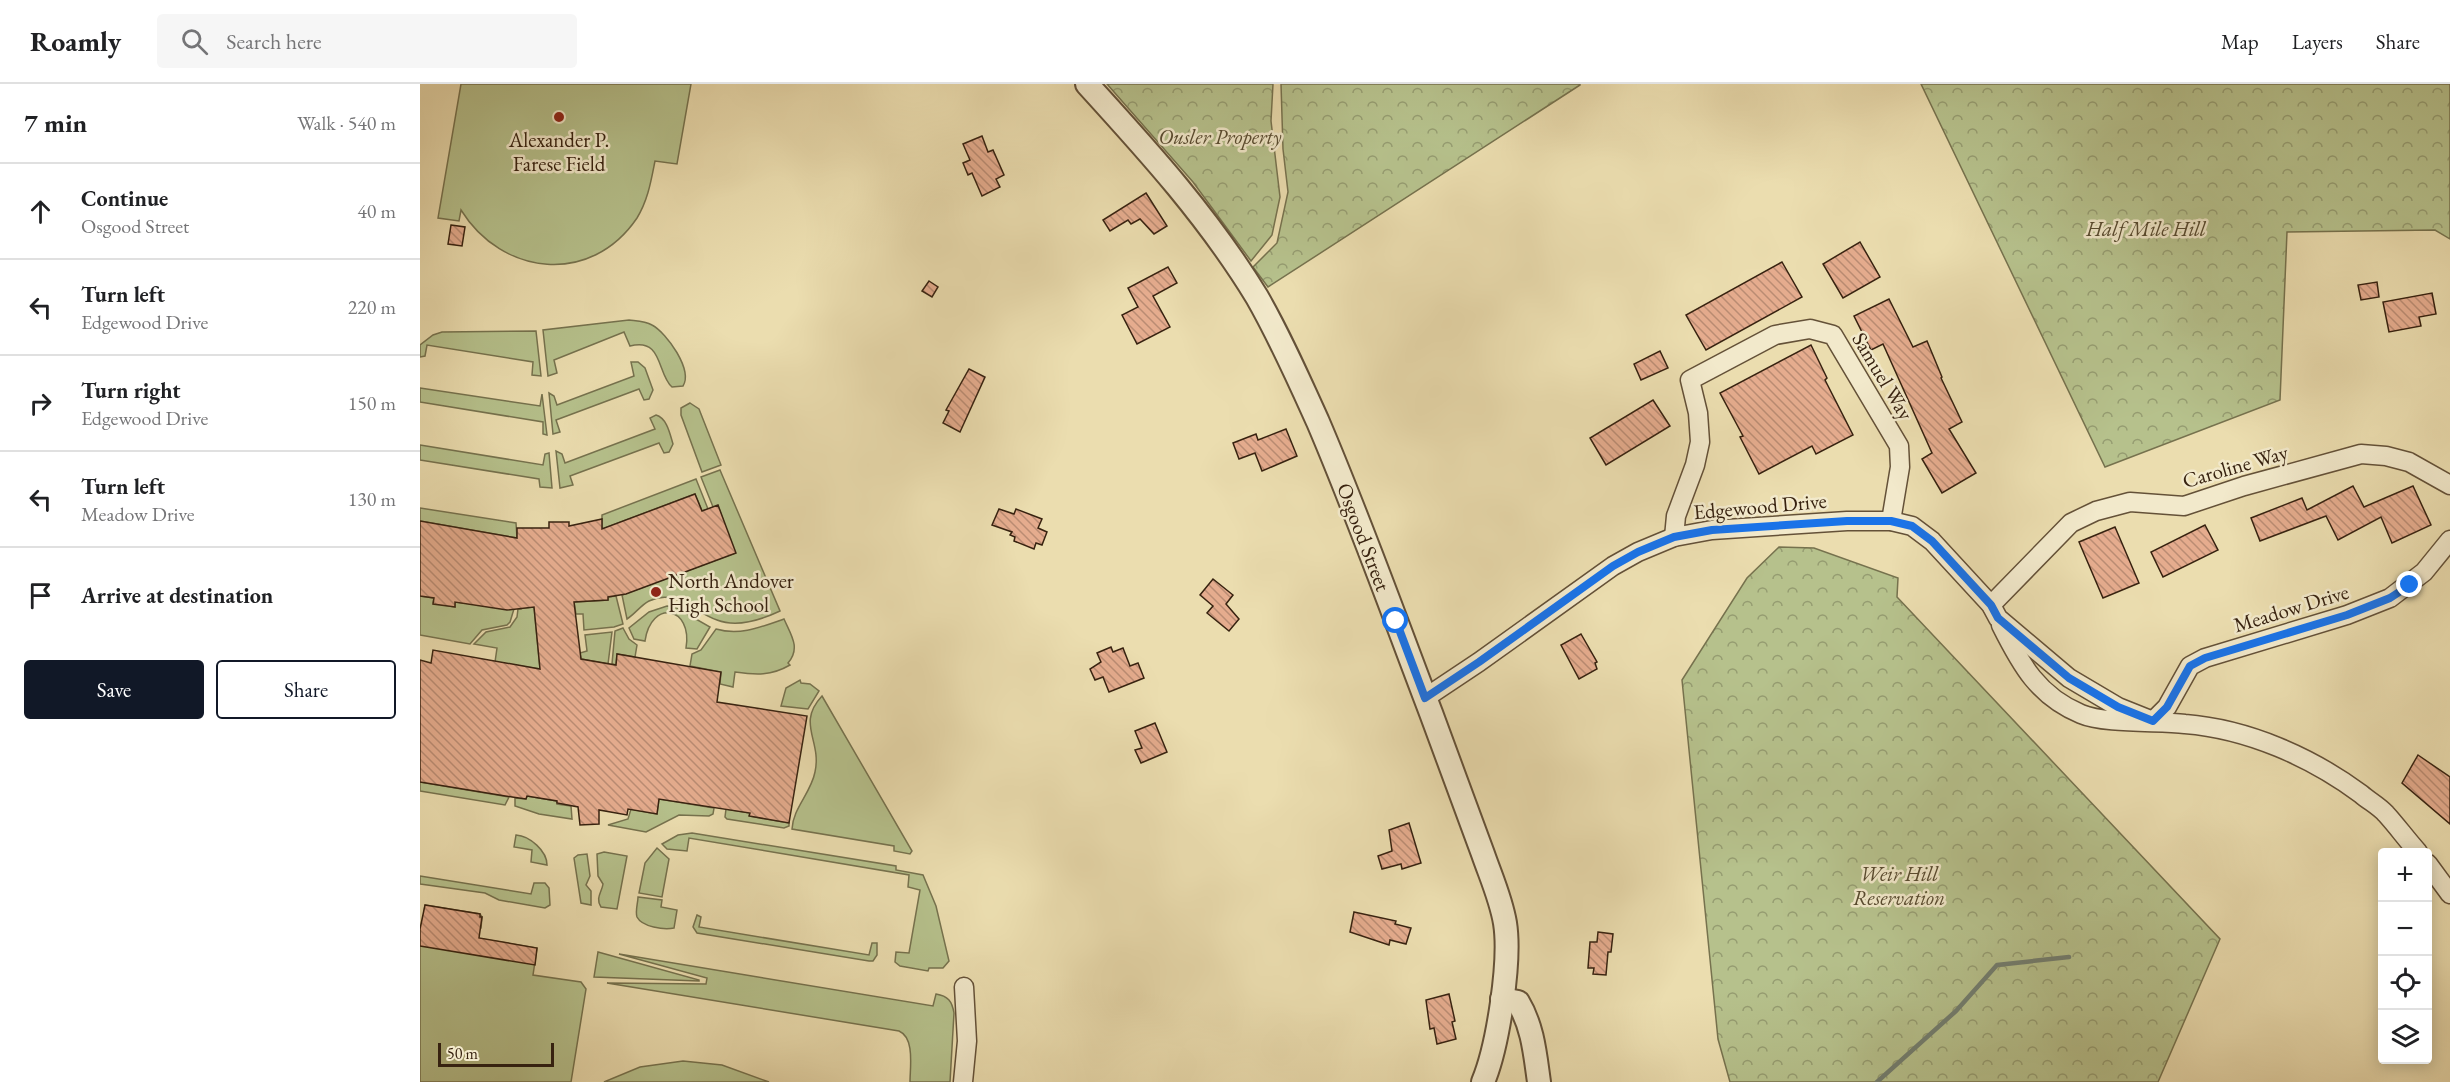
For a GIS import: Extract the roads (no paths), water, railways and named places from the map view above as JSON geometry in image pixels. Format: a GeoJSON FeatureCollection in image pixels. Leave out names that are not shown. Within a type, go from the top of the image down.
{"type":"FeatureCollection","features":[{"type":"Feature","properties":{"kind":"street","name":"Osgood Street"},"geometry":{"type":"LineString","coordinates":[[1087,84],[1188,197],[1224,245],[1258,299],[1295,372],[1349,494],[1499,900],[1505,925],[1507,961],[1502,999],[1483,1082]]}},
{"type":"Feature","properties":{"kind":"street","name":"Samuel Way"},"geometry":{"type":"LineString","coordinates":[[1674,537],[1676,516],[1695,465],[1700,442],[1698,413],[1690,380],[1775,335],[1810,329],[1833,336],[1899,447],[1900,467],[1891,521]]}},
{"type":"Feature","properties":{"kind":"street","name":"Caroline Way"},"geometry":{"type":"LineString","coordinates":[[1995,612],[2071,523],[2096,511],[2130,502],[2184,506],[2244,486],[2361,454],[2386,456],[2409,462],[2450,485]]}},
{"type":"Feature","properties":{"kind":"street","name":"Edgewood Drive"},"geometry":{"type":"LineString","coordinates":[[1425,698],[1613,566],[1638,552],[1674,537],[1712,530],[1847,521],[1891,521],[1912,526],[1932,541],[1995,612],[2069,678],[2118,707],[2153,721]]}},
{"type":"Feature","properties":{"kind":"street","name":"Meadow Drive"},"geometry":{"type":"LineString","coordinates":[[2153,721],[2167,707],[2190,666],[2205,658],[2347,615],[2390,598],[2424,572],[2450,540]]}},
{"type":"Feature","properties":{"kind":"street","name":"Edgewood Drive"},"geometry":{"type":"LineString","coordinates":[[1995,612],[2018,659],[2036,683],[2055,700],[2082,715],[2108,720],[2195,724],[2295,753],[2336,776],[2384,813],[2415,848]]}},
{"type":"Feature","properties":{"kind":"street"},"geometry":{"type":"LineString","coordinates":[[2432,871],[2450,894]]}},
{"type":"Feature","properties":{"kind":"street"},"geometry":{"type":"LineString","coordinates":[[963,1082],[967,1041],[964,987]]}},
{"type":"Feature","properties":{"kind":"street"},"geometry":{"type":"LineString","coordinates":[[1502,999],[1518,1002],[1526,1016],[1532,1037],[1539,1082]]}},
{"type":"Feature","properties":{"kind":"waterway"},"geometry":{"type":"LineString","coordinates":[[1877,1082],[1956,1011],[1997,965],[2069,957]]}},
{"type":"Feature","properties":{"kind":"place","name":"Alexander P. Farese Field"},"geometry":{"type":"Point","coordinates":[559,117]}},
{"type":"Feature","properties":{"kind":"place","name":"North Andover High School"},"geometry":{"type":"Point","coordinates":[656,592]}},
{"type":"Feature","properties":{"kind":"park label","name":"Ousler Property"},"geometry":{"type":"Point","coordinates":[1220,136]}},
{"type":"Feature","properties":{"kind":"park label","name":"Half Mile Hill"},"geometry":{"type":"Point","coordinates":[2146,228]}},
{"type":"Feature","properties":{"kind":"park label","name":"Weir Hill Reservation"},"geometry":{"type":"Point","coordinates":[1899,885]}}]}
